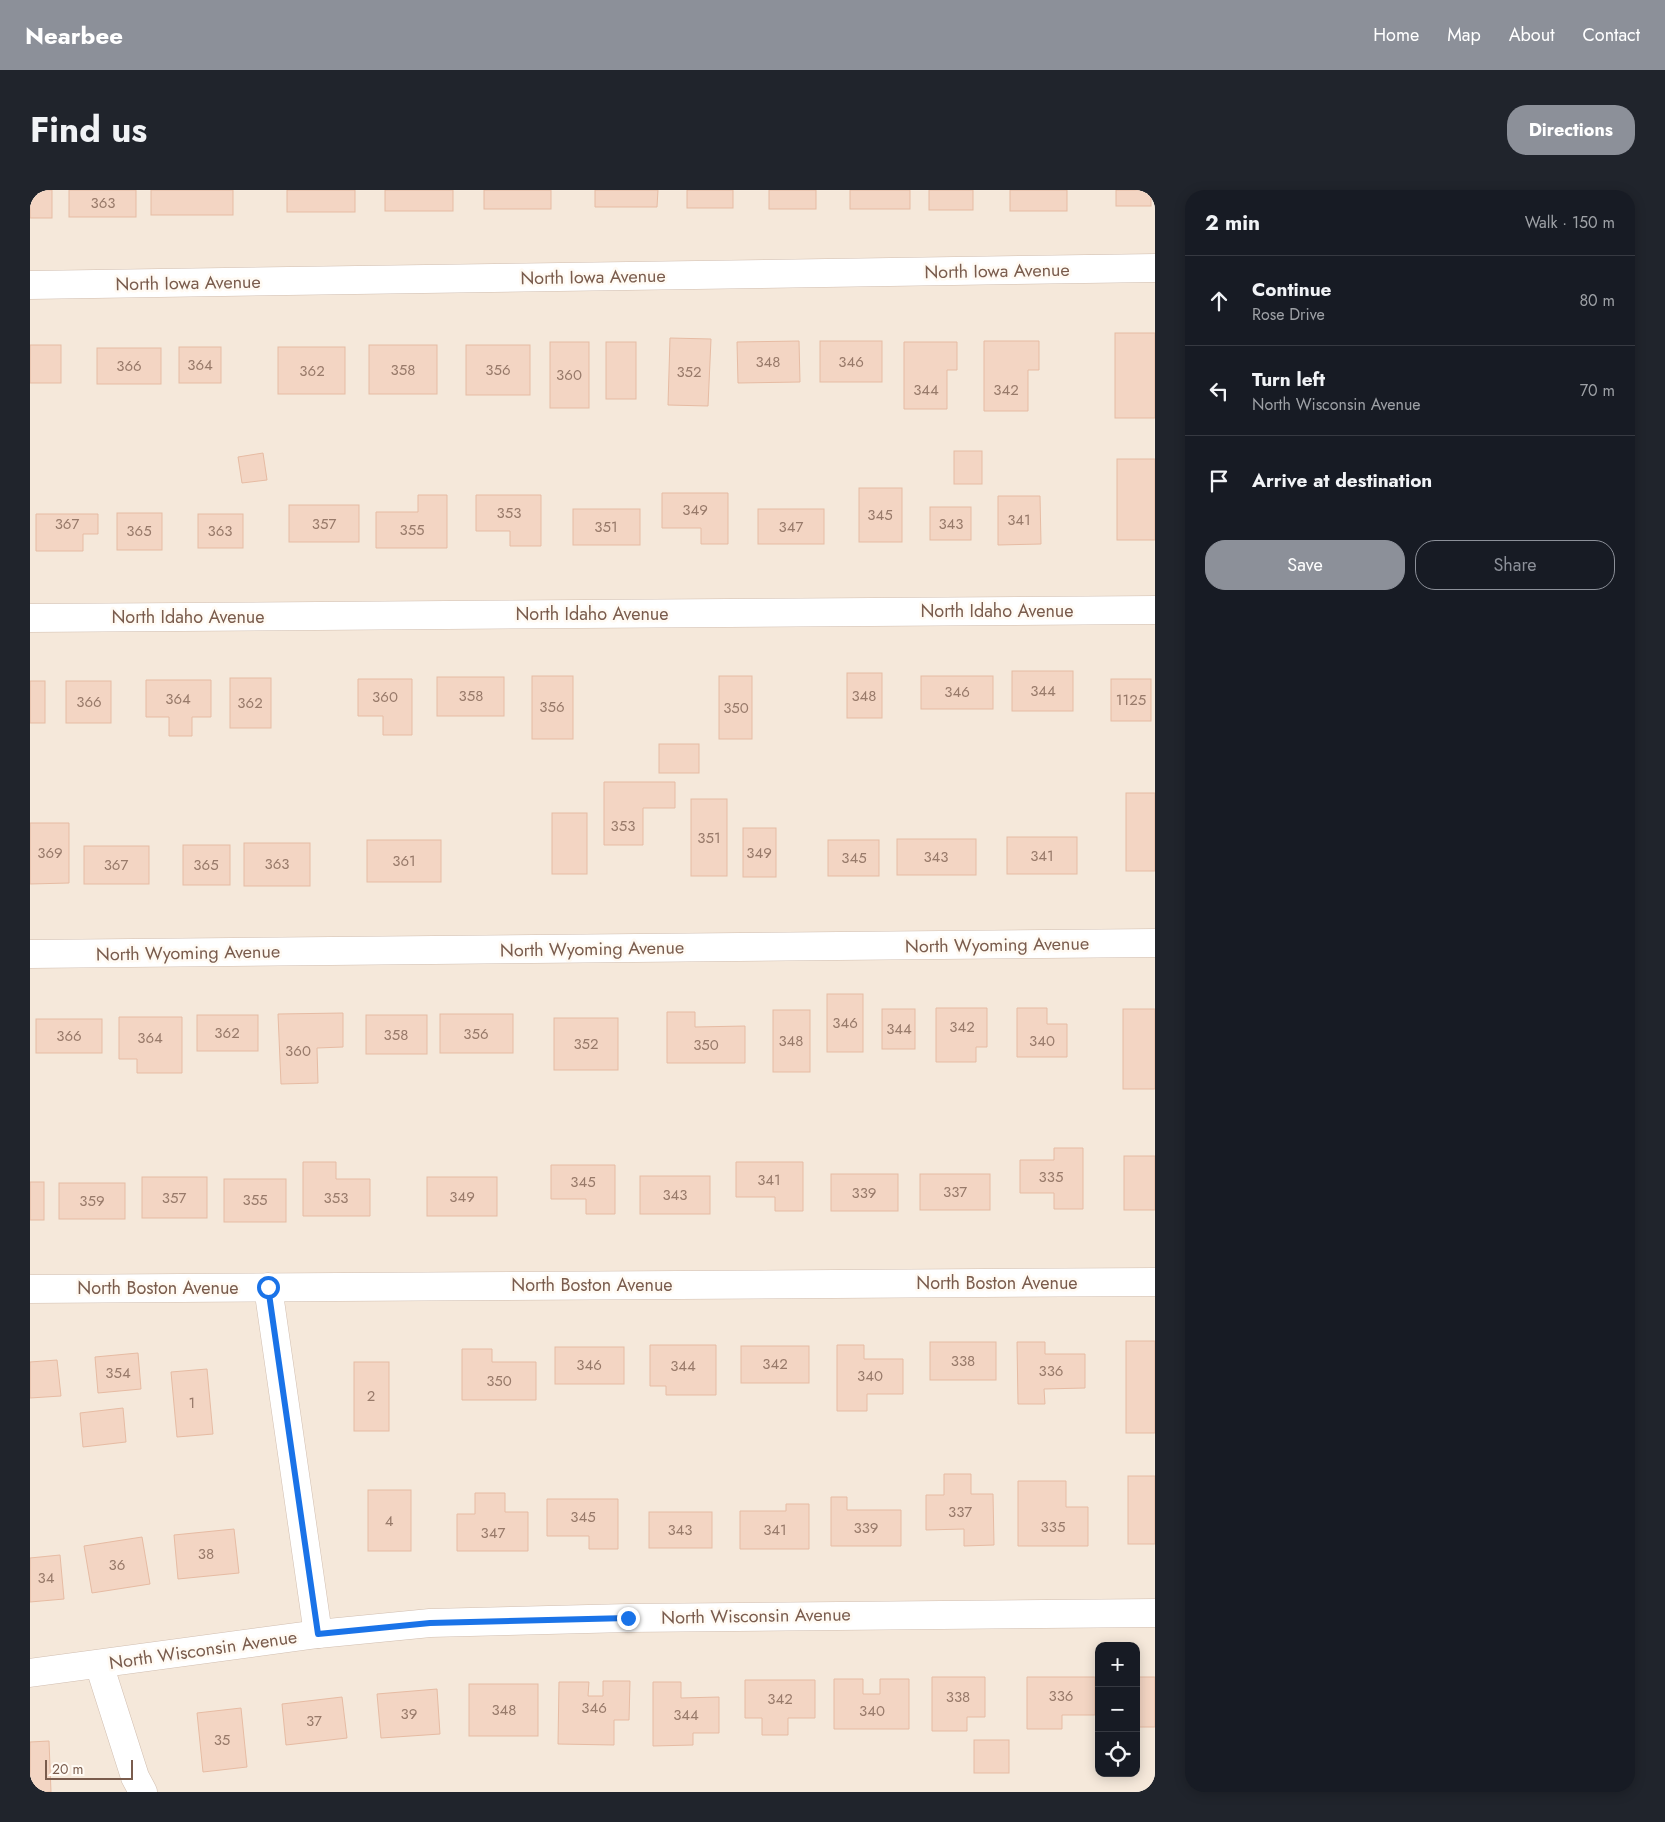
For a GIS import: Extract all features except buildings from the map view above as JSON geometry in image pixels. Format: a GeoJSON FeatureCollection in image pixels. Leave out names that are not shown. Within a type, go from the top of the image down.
{"type":"FeatureCollection","features":[{"type":"Feature","properties":{"kind":"street","name":"North Iowa Avenue"},"geometry":{"type":"LineString","coordinates":[[30,285],[1155,268]]}},
{"type":"Feature","properties":{"kind":"street","name":"North Idaho Avenue"},"geometry":{"type":"LineString","coordinates":[[30,618],[1155,610]]}},
{"type":"Feature","properties":{"kind":"street","name":"North Wyoming Avenue"},"geometry":{"type":"LineString","coordinates":[[30,954],[1155,943]]}},
{"type":"Feature","properties":{"kind":"street","name":"North Boston Avenue"},"geometry":{"type":"LineString","coordinates":[[30,1289],[1155,1282]]}},
{"type":"Feature","properties":{"kind":"street"},"geometry":{"type":"LineString","coordinates":[[268,1287],[318,1634]]}},
{"type":"Feature","properties":{"kind":"street","name":"North Wisconsin Avenue"},"geometry":{"type":"LineString","coordinates":[[30,1673],[318,1634],[430,1623],[628,1618],[1155,1613]]}},
{"type":"Feature","properties":{"kind":"street"},"geometry":{"type":"LineString","coordinates":[[99,1664],[135,1777],[143,1792]]}},
{"type":"Feature","properties":{"kind":"shaded area"},"geometry":{"type":"Polygon","coordinates":[[[30,190],[1155,190],[1155,1792],[30,1792],[30,190]]]}},
{"type":"Feature","properties":{"kind":"route"},"geometry":{"type":"LineString","coordinates":[[268,1287],[318,1634],[430,1623],[628,1618]]}}]}
